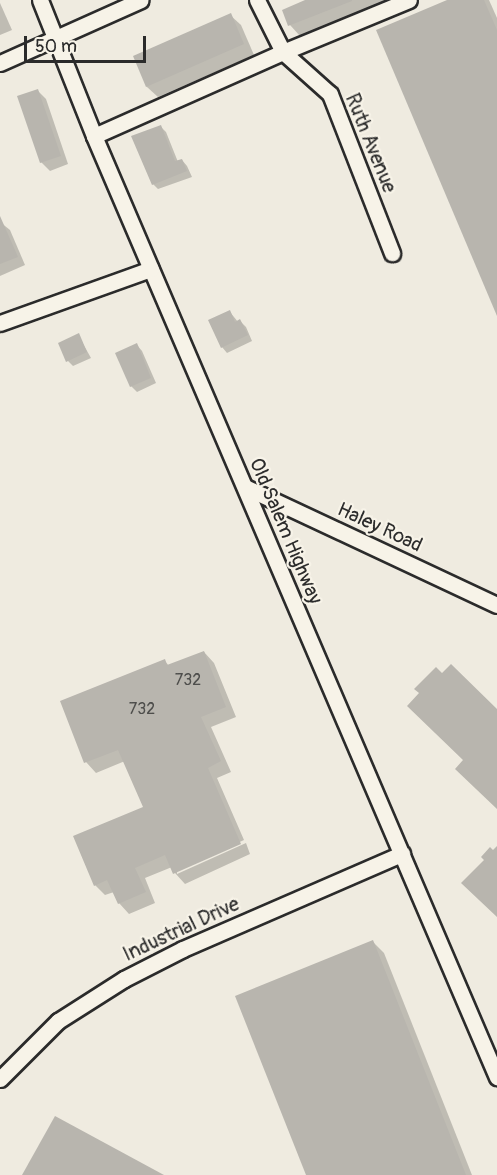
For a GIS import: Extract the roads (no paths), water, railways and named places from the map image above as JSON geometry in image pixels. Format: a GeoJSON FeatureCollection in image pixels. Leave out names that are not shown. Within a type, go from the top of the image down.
{"type":"FeatureCollection","features":[{"type":"Feature","properties":{"kind":"street","name":"Old Salem Highway"},"geometry":{"type":"LineString","coordinates":[[40,0],[58,39],[94,136],[497,1077]]}},
{"type":"Feature","properties":{"kind":"street"},"geometry":{"type":"LineString","coordinates":[[0,63],[141,0]]}},
{"type":"Feature","properties":{"kind":"street","name":"Ruth Avenue"},"geometry":{"type":"LineString","coordinates":[[257,0],[283,52],[330,94],[392,253]]}},
{"type":"Feature","properties":{"kind":"street"},"geometry":{"type":"LineString","coordinates":[[94,136],[283,52],[409,0]]}},
{"type":"Feature","properties":{"kind":"street"},"geometry":{"type":"LineString","coordinates":[[0,323],[151,269]]}},
{"type":"Feature","properties":{"kind":"street","name":"Haley Road"},"geometry":{"type":"LineString","coordinates":[[245,487],[497,605]]}},
{"type":"Feature","properties":{"kind":"street","name":"Industrial Drive"},"geometry":{"type":"LineString","coordinates":[[0,1079],[58,1021],[124,979],[183,949],[402,854]]}}]}
